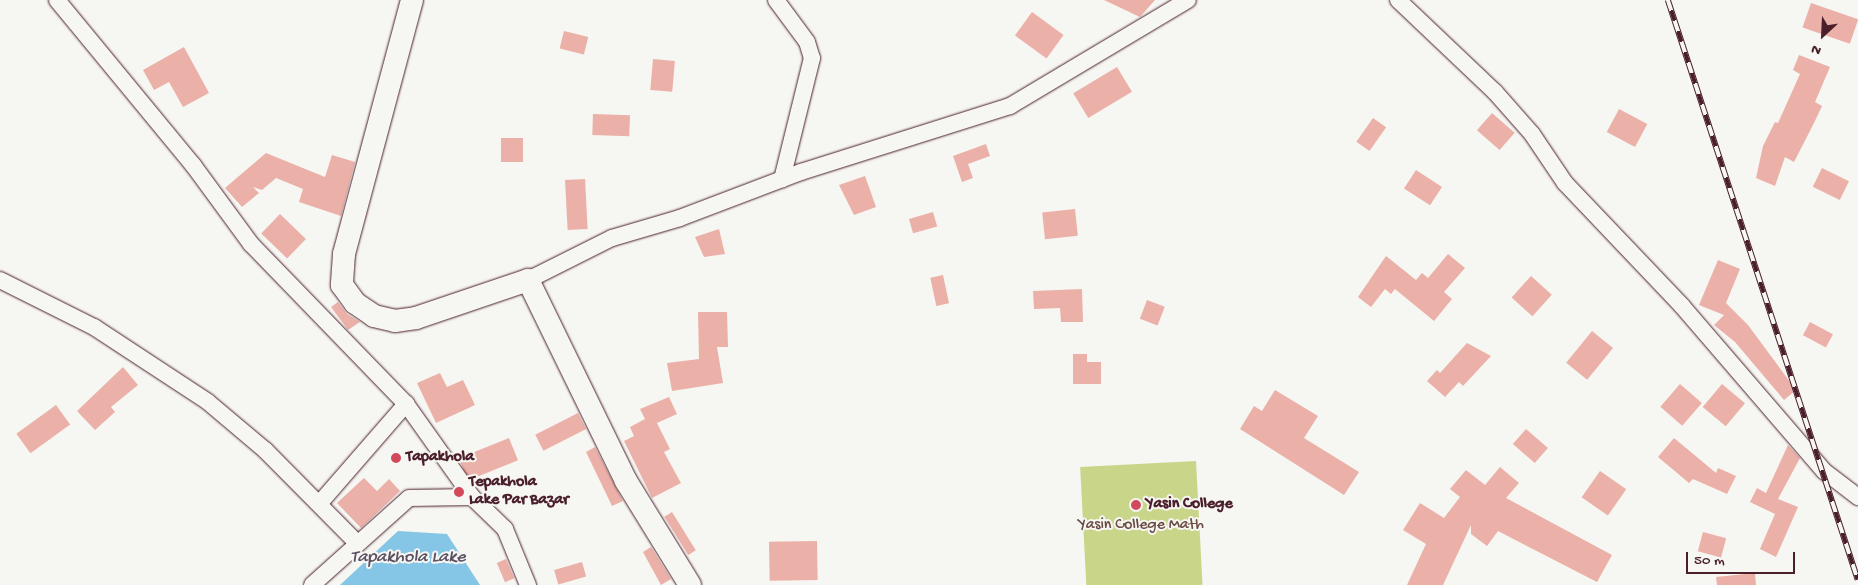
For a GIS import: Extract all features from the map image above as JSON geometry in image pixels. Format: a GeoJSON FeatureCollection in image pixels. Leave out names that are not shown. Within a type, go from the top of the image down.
{"type":"FeatureCollection","features":[{"type":"Feature","properties":{"kind":"main road"},"geometry":{"type":"LineString","coordinates":[[412,0],[344,254],[342,285],[354,303],[374,316],[395,321],[416,318],[528,280],[626,481],[690,585]]}},
{"type":"Feature","properties":{"kind":"street"},"geometry":{"type":"LineString","coordinates":[[57,0],[193,165],[251,244],[406,404],[472,497],[505,529],[528,585]]}},
{"type":"Feature","properties":{"kind":"street"},"geometry":{"type":"LineString","coordinates":[[776,0],[807,42],[812,58],[782,179]]}},
{"type":"Feature","properties":{"kind":"street"},"geometry":{"type":"LineString","coordinates":[[528,280],[612,238],[680,218],[782,179],[1010,106],[1188,0]]}},
{"type":"Feature","properties":{"kind":"street"},"geometry":{"type":"LineString","coordinates":[[1398,0],[1495,92],[1532,134],[1566,183],[1682,306],[1824,471],[1858,497]]}},
{"type":"Feature","properties":{"kind":"street"},"geometry":{"type":"LineString","coordinates":[[0,280],[52,303],[153,362],[237,424],[356,542]]}},
{"type":"Feature","properties":{"kind":"street"},"geometry":{"type":"LineString","coordinates":[[319,504],[406,404]]}},
{"type":"Feature","properties":{"kind":"street"},"geometry":{"type":"LineString","coordinates":[[312,585],[356,542],[409,498],[472,497]]}},
{"type":"Feature","properties":{"kind":"green space","name":"Yasin College Math"},"geometry":{"type":"Polygon","coordinates":[[[1196,461],[1202,585],[1086,585],[1080,467],[1196,461]]]}},
{"type":"Feature","properties":{"kind":"water","name":"Tapakhola Lake"},"geometry":{"type":"Polygon","coordinates":[[[398,531],[447,534],[480,585],[340,585],[398,531]]]}},
{"type":"Feature","properties":{"kind":"building"},"geometry":{"type":"Polygon","coordinates":[[[1104,0],[1155,0],[1140,17],[1104,0]]]}},
{"type":"Feature","properties":{"kind":"building"},"geometry":{"type":"Polygon","coordinates":[[[1811,3],[1858,19],[1850,44],[1803,28],[1811,3]]]}},
{"type":"Feature","properties":{"kind":"building"},"geometry":{"type":"Polygon","coordinates":[[[1032,12],[1064,35],[1047,58],[1015,35],[1032,12]]]}},
{"type":"Feature","properties":{"kind":"building"},"geometry":{"type":"Polygon","coordinates":[[[564,31],[588,37],[584,55],[560,48],[564,31]]]}},
{"type":"Feature","properties":{"kind":"building"},"geometry":{"type":"Polygon","coordinates":[[[184,47],[209,93],[183,107],[169,82],[154,90],[143,70],[184,47]]]}},
{"type":"Feature","properties":{"kind":"building"},"geometry":{"type":"Polygon","coordinates":[[[1799,55],[1830,67],[1815,102],[1822,106],[1794,162],[1785,157],[1775,186],[1756,178],[1763,146],[1775,122],[1778,123],[1800,74],[1793,70],[1799,55]]]}},
{"type":"Feature","properties":{"kind":"building"},"geometry":{"type":"Polygon","coordinates":[[[653,59],[675,61],[672,92],[650,90],[653,59]]]}},
{"type":"Feature","properties":{"kind":"building"},"geometry":{"type":"Polygon","coordinates":[[[1117,67],[1132,92],[1088,118],[1073,93],[1117,67]]]}},
{"type":"Feature","properties":{"kind":"building"},"geometry":{"type":"Polygon","coordinates":[[[1619,109],[1647,124],[1635,147],[1607,132],[1619,109]]]}},
{"type":"Feature","properties":{"kind":"building"},"geometry":{"type":"Polygon","coordinates":[[[1492,113],[1515,133],[1500,150],[1477,130],[1492,113]]]}},
{"type":"Feature","properties":{"kind":"building"},"geometry":{"type":"Polygon","coordinates":[[[593,114],[630,115],[629,136],[592,135],[593,114]]]}},
{"type":"Feature","properties":{"kind":"building"},"geometry":{"type":"Polygon","coordinates":[[[1373,118],[1386,127],[1369,151],[1356,142],[1373,118]]]}},
{"type":"Feature","properties":{"kind":"building"},"geometry":{"type":"Polygon","coordinates":[[[501,138],[523,138],[523,162],[501,162],[501,138]]]}},
{"type":"Feature","properties":{"kind":"building"},"geometry":{"type":"Polygon","coordinates":[[[986,144],[990,156],[968,164],[973,178],[962,182],[953,156],[986,144]]]}},
{"type":"Feature","properties":{"kind":"building"},"geometry":{"type":"Polygon","coordinates":[[[266,153],[325,177],[332,155],[355,162],[341,216],[299,202],[303,189],[276,178],[262,190],[253,187],[259,193],[242,207],[225,188],[266,153]]]}},
{"type":"Feature","properties":{"kind":"building"},"geometry":{"type":"Polygon","coordinates":[[[1822,168],[1849,181],[1840,200],[1813,187],[1822,168]]]}},
{"type":"Feature","properties":{"kind":"building"},"geometry":{"type":"Polygon","coordinates":[[[1416,170],[1442,187],[1430,205],[1404,188],[1416,170]]]}},
{"type":"Feature","properties":{"kind":"building"},"geometry":{"type":"Polygon","coordinates":[[[865,176],[876,207],[854,215],[839,185],[865,176]]]}},
{"type":"Feature","properties":{"kind":"building"},"geometry":{"type":"Polygon","coordinates":[[[585,179],[588,229],[568,230],[565,180],[585,179]]]}},
{"type":"Feature","properties":{"kind":"building"},"geometry":{"type":"Polygon","coordinates":[[[1075,209],[1078,236],[1045,239],[1042,212],[1075,209]]]}},
{"type":"Feature","properties":{"kind":"building"},"geometry":{"type":"Polygon","coordinates":[[[933,212],[937,226],[913,233],[909,219],[933,212]]]}},
{"type":"Feature","properties":{"kind":"building"},"geometry":{"type":"Polygon","coordinates":[[[280,214],[306,239],[287,258],[261,233],[280,214]]]}},
{"type":"Feature","properties":{"kind":"building"},"geometry":{"type":"Polygon","coordinates":[[[719,229],[725,254],[704,257],[695,237],[719,229]]]}},
{"type":"Feature","properties":{"kind":"building"},"geometry":{"type":"Polygon","coordinates":[[[1448,254],[1465,268],[1444,292],[1452,299],[1434,321],[1395,289],[1391,294],[1385,289],[1371,307],[1358,297],[1386,256],[1416,280],[1422,273],[1428,278],[1448,254]]]}},
{"type":"Feature","properties":{"kind":"building"},"geometry":{"type":"Polygon","coordinates":[[[1718,260],[1740,269],[1726,303],[1748,325],[1796,390],[1784,400],[1735,342],[1714,325],[1724,315],[1699,305],[1718,260]]]}},
{"type":"Feature","properties":{"kind":"building"},"geometry":{"type":"Polygon","coordinates":[[[943,275],[949,303],[936,306],[930,278],[943,275]]]}},
{"type":"Feature","properties":{"kind":"building"},"geometry":{"type":"Polygon","coordinates":[[[1531,276],[1552,295],[1532,316],[1512,298],[1531,276]]]}},
{"type":"Feature","properties":{"kind":"building"},"geometry":{"type":"Polygon","coordinates":[[[1082,289],[1083,322],[1061,322],[1060,308],[1034,309],[1033,291],[1082,289]]]}},
{"type":"Feature","properties":{"kind":"building"},"geometry":{"type":"Polygon","coordinates":[[[1147,300],[1165,307],[1158,325],[1140,319],[1147,300]]]}},
{"type":"Feature","properties":{"kind":"building"},"geometry":{"type":"Polygon","coordinates":[[[338,302],[347,314],[360,322],[348,330],[331,307],[338,302]]]}},
{"type":"Feature","properties":{"kind":"building"},"geometry":{"type":"Polygon","coordinates":[[[698,312],[727,312],[728,347],[717,347],[723,383],[672,391],[667,363],[699,359],[698,312]]]}},
{"type":"Feature","properties":{"kind":"building"},"geometry":{"type":"Polygon","coordinates":[[[1810,322],[1833,334],[1826,347],[1803,335],[1810,322]]]}},
{"type":"Feature","properties":{"kind":"building"},"geometry":{"type":"Polygon","coordinates":[[[1592,331],[1613,348],[1587,380],[1566,363],[1592,331]]]}},
{"type":"Feature","properties":{"kind":"building"},"geometry":{"type":"Polygon","coordinates":[[[1467,343],[1491,356],[1463,386],[1459,382],[1445,397],[1427,381],[1437,370],[1440,373],[1467,343]]]}},
{"type":"Feature","properties":{"kind":"building"},"geometry":{"type":"Polygon","coordinates":[[[1073,354],[1087,354],[1087,362],[1101,362],[1101,384],[1073,384],[1073,354]]]}},
{"type":"Feature","properties":{"kind":"building"},"geometry":{"type":"Polygon","coordinates":[[[123,367],[138,385],[111,407],[115,412],[95,430],[77,411],[123,367]]]}},
{"type":"Feature","properties":{"kind":"building"},"geometry":{"type":"Polygon","coordinates":[[[440,373],[447,387],[463,380],[475,405],[436,423],[417,383],[440,373]]]}},
{"type":"Feature","properties":{"kind":"building"},"geometry":{"type":"Polygon","coordinates":[[[1680,384],[1702,403],[1682,426],[1660,407],[1680,384]]]}},
{"type":"Feature","properties":{"kind":"building"},"geometry":{"type":"Polygon","coordinates":[[[1722,384],[1745,403],[1726,426],[1703,407],[1722,384]]]}},
{"type":"Feature","properties":{"kind":"building"},"geometry":{"type":"Polygon","coordinates":[[[1275,390],[1318,416],[1304,438],[1359,472],[1344,495],[1240,429],[1254,406],[1262,411],[1275,390]]]}},
{"type":"Feature","properties":{"kind":"building"},"geometry":{"type":"Polygon","coordinates":[[[669,397],[677,414],[657,423],[670,449],[664,452],[681,483],[652,498],[624,441],[634,436],[630,427],[645,419],[640,409],[669,397]]]}},
{"type":"Feature","properties":{"kind":"building"},"geometry":{"type":"Polygon","coordinates":[[[56,405],[70,424],[30,453],[16,434],[56,405]]]}},
{"type":"Feature","properties":{"kind":"building"},"geometry":{"type":"Polygon","coordinates":[[[578,413],[586,429],[543,451],[535,435],[578,413]]]}},
{"type":"Feature","properties":{"kind":"building"},"geometry":{"type":"Polygon","coordinates":[[[1526,429],[1548,448],[1535,463],[1513,444],[1526,429]]]}},
{"type":"Feature","properties":{"kind":"building"},"geometry":{"type":"Polygon","coordinates":[[[509,438],[518,460],[468,480],[459,458],[509,438]]]}},
{"type":"Feature","properties":{"kind":"building"},"geometry":{"type":"Polygon","coordinates":[[[1674,438],[1716,473],[1718,468],[1736,476],[1727,494],[1693,479],[1689,483],[1658,457],[1674,438]]]}},
{"type":"Feature","properties":{"kind":"building"},"geometry":{"type":"Polygon","coordinates":[[[1788,445],[1800,458],[1778,499],[1798,507],[1776,557],[1760,549],[1775,514],[1750,502],[1757,488],[1766,493],[1788,445]]]}},
{"type":"Feature","properties":{"kind":"building"},"geometry":{"type":"Polygon","coordinates":[[[595,447],[623,501],[612,506],[586,452],[595,447]]]}},
{"type":"Feature","properties":{"kind":"building"},"geometry":{"type":"Polygon","coordinates":[[[1500,467],[1519,483],[1506,498],[1612,555],[1597,582],[1498,531],[1487,546],[1471,534],[1471,525],[1443,585],[1407,585],[1426,544],[1403,530],[1420,503],[1444,518],[1460,497],[1450,489],[1466,470],[1485,485],[1500,467]]]}},
{"type":"Feature","properties":{"kind":"building"},"geometry":{"type":"Polygon","coordinates":[[[1600,471],[1626,489],[1608,516],[1582,497],[1600,471]]]}},
{"type":"Feature","properties":{"kind":"building"},"geometry":{"type":"Polygon","coordinates":[[[364,478],[377,491],[389,479],[400,491],[361,528],[337,503],[364,478]]]}},
{"type":"Feature","properties":{"kind":"building"},"geometry":{"type":"Polygon","coordinates":[[[672,512],[696,550],[688,555],[664,517],[672,512]]]}},
{"type":"Feature","properties":{"kind":"building"},"geometry":{"type":"Polygon","coordinates":[[[1703,532],[1726,538],[1721,558],[1698,551],[1703,532]]]}},
{"type":"Feature","properties":{"kind":"building"},"geometry":{"type":"Polygon","coordinates":[[[817,541],[818,580],[770,581],[769,542],[817,541]]]}},
{"type":"Feature","properties":{"kind":"building"},"geometry":{"type":"Polygon","coordinates":[[[651,547],[671,579],[661,585],[643,552],[651,547]]]}},
{"type":"Feature","properties":{"kind":"building"},"geometry":{"type":"Polygon","coordinates":[[[506,559],[514,578],[505,582],[497,563],[506,559]]]}},
{"type":"Feature","properties":{"kind":"building"},"geometry":{"type":"Polygon","coordinates":[[[582,562],[586,576],[558,584],[554,570],[582,562]]]}},
{"type":"Feature","properties":{"kind":"building"},"geometry":{"type":"Polygon","coordinates":[[[1755,573],[1756,585],[1717,585],[1716,577],[1755,573]]]}},
{"type":"Feature","properties":{"kind":"railway"},"geometry":{"type":"LineString","coordinates":[[1668,0],[1858,580]]}},
{"type":"Feature","properties":{"kind":"place","name":"Tapakhola"},"geometry":{"type":"Point","coordinates":[396,458]}},
{"type":"Feature","properties":{"kind":"place","name":"Tepakhola Lake Par Bazar"},"geometry":{"type":"Point","coordinates":[459,492]}},
{"type":"Feature","properties":{"kind":"place","name":"Yasin College"},"geometry":{"type":"Point","coordinates":[1136,505]}}]}
